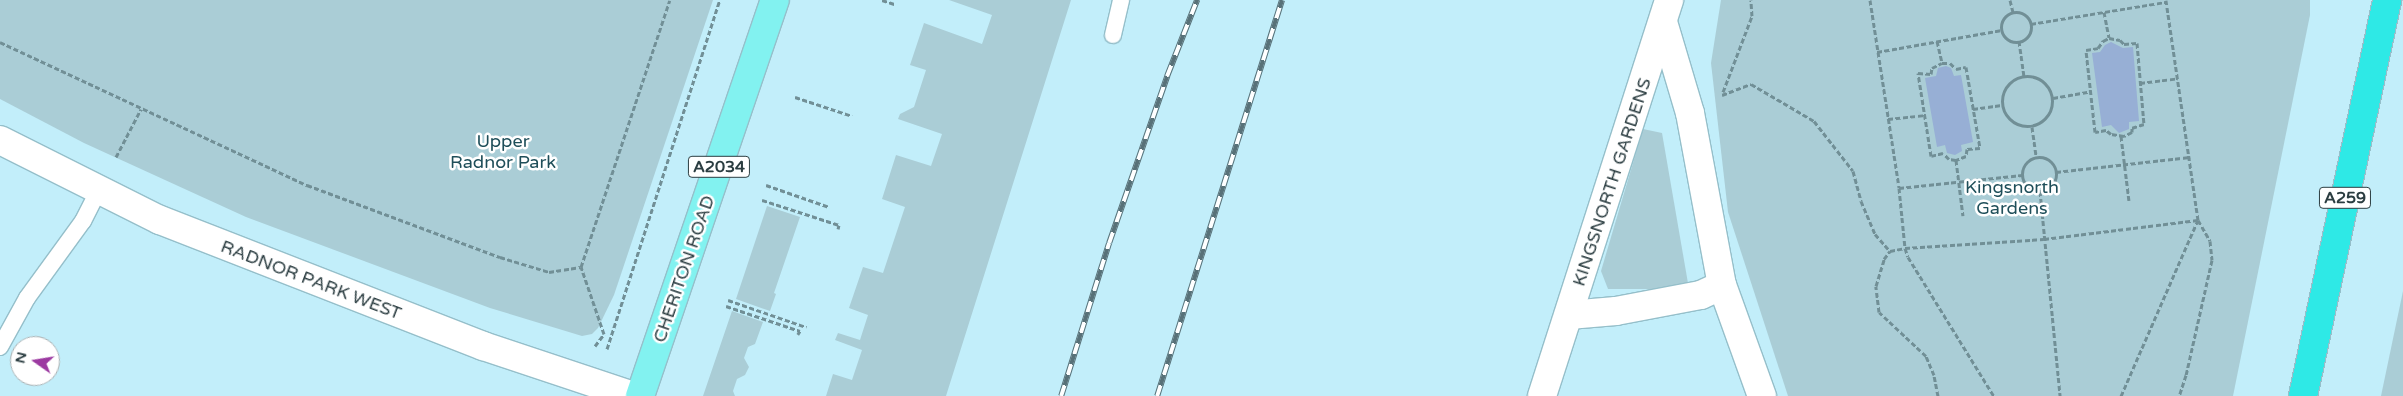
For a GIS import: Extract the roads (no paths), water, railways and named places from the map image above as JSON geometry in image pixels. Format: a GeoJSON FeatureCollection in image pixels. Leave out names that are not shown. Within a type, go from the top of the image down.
{"type":"FeatureCollection","features":[{"type":"Feature","properties":{"kind":"highway","name":"A259"},"geometry":{"type":"LineString","coordinates":[[2303,396],[2387,0]]}},
{"type":"Feature","properties":{"kind":"main road","name":"CHERITON ROAD"},"geometry":{"type":"LineString","coordinates":[[640,396],[775,0]]}},
{"type":"Feature","properties":{"kind":"street","name":"KINGSNORTH GARDENS"},"geometry":{"type":"LineString","coordinates":[[1666,11],[1690,113],[1722,285],[1762,396]]}},
{"type":"Feature","properties":{"kind":"street","name":"KINGSNORTH GARDENS"},"geometry":{"type":"LineString","coordinates":[[1542,396],[1666,11]]}},
{"type":"Feature","properties":{"kind":"street","name":"RADNOR PARK WEST"},"geometry":{"type":"LineString","coordinates":[[0,140],[98,191],[169,224],[483,346],[633,396]]}},
{"type":"Feature","properties":{"kind":"street","name":"KINGSNORTH GARDENS"},"geometry":{"type":"LineString","coordinates":[[1569,315],[1632,308],[1701,295],[1722,285]]}},
{"type":"Feature","properties":{"kind":"lane"},"geometry":{"type":"LineString","coordinates":[[1113,35],[1121,0]]}},
{"type":"Feature","properties":{"kind":"lane"},"geometry":{"type":"LineString","coordinates":[[0,347],[27,298],[82,221],[98,191]]}},
{"type":"Feature","properties":{"kind":"water"},"geometry":{"type":"Polygon","coordinates":[[[2111,42],[2123,48],[2133,47],[2139,121],[2129,122],[2129,129],[2119,133],[2111,125],[2102,127],[2092,53],[2100,52],[2105,45],[2111,42]]]}},
{"type":"Feature","properties":{"kind":"water"},"geometry":{"type":"Polygon","coordinates":[[[1946,66],[1951,68],[1954,76],[1961,75],[1973,142],[1961,145],[1962,151],[1955,155],[1947,153],[1945,145],[1937,147],[1925,78],[1936,76],[1938,68],[1946,66]]]}},
{"type":"Feature","properties":{"kind":"railway"},"geometry":{"type":"LineString","coordinates":[[1061,396],[1109,243],[1167,76],[1197,0]]}},
{"type":"Feature","properties":{"kind":"railway"},"geometry":{"type":"LineString","coordinates":[[1157,396],[1282,0]]}},
{"type":"Feature","properties":{"kind":"park label","name":"Upper Radnor Park"},"geometry":{"type":"Point","coordinates":[503,152]}},
{"type":"Feature","properties":{"kind":"park label","name":"Kingsnorth Gardens"},"geometry":{"type":"Point","coordinates":[2012,198]}}]}
